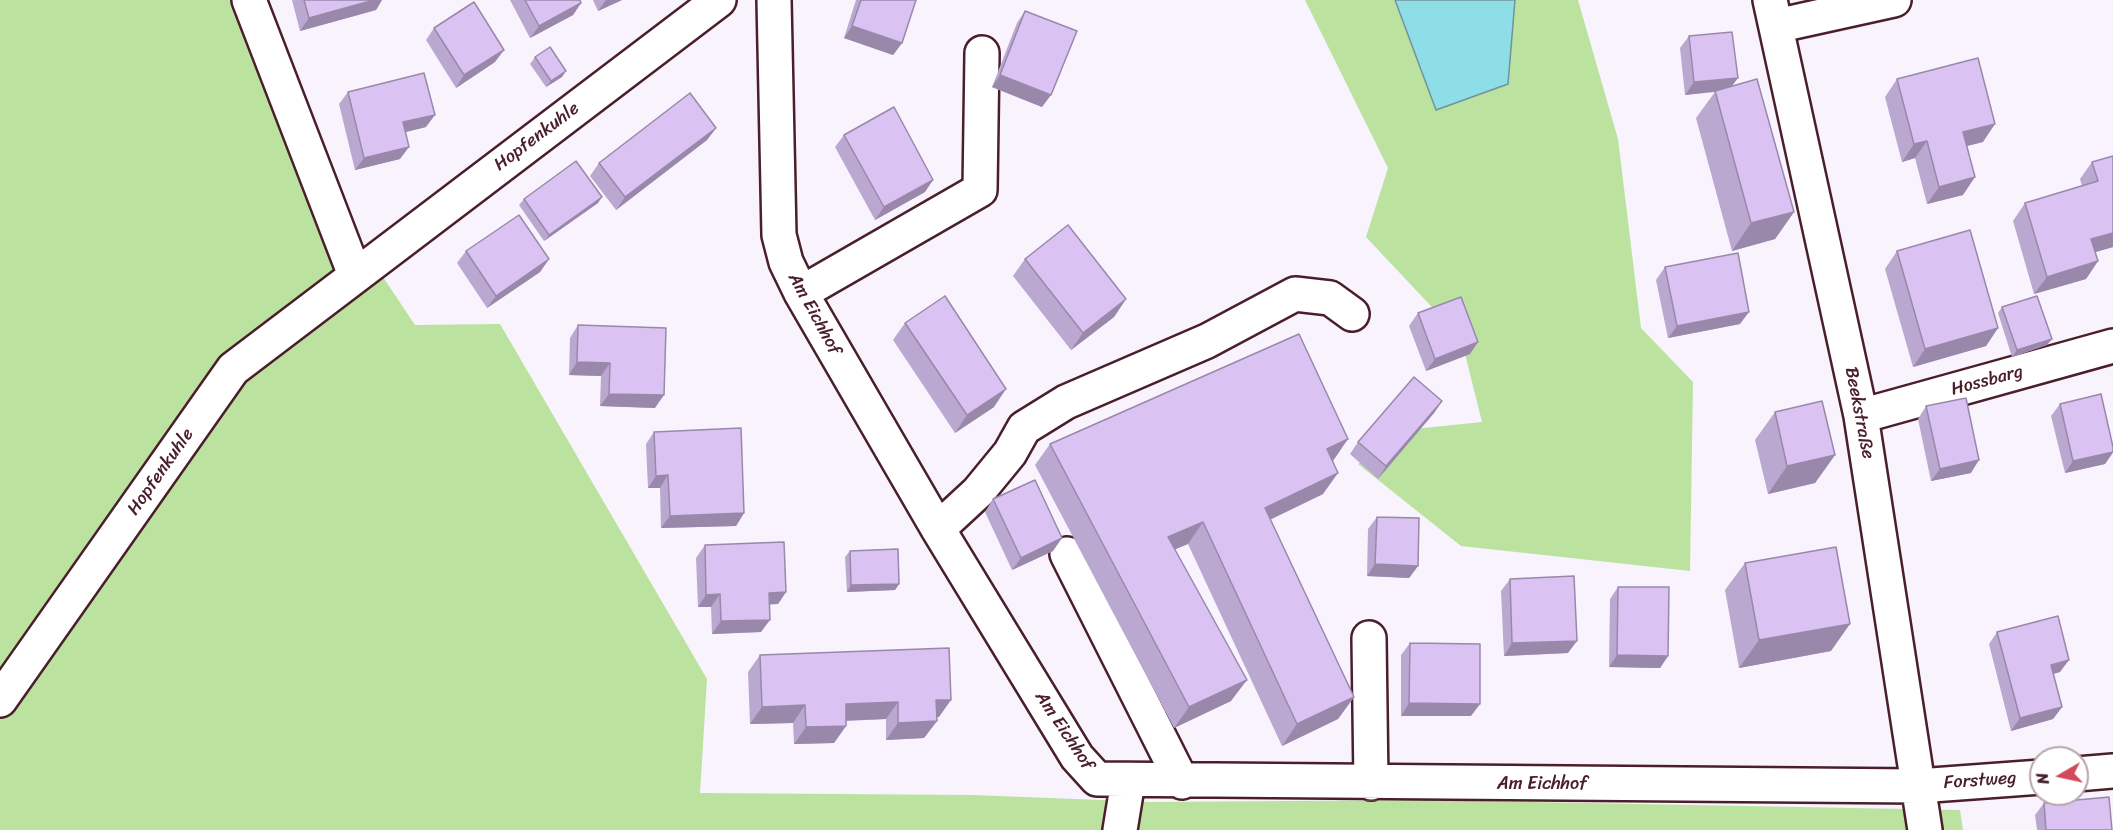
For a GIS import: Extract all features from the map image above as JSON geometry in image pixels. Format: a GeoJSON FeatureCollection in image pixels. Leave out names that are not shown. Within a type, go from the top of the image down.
{"type":"FeatureCollection","features":[{"type":"Feature","properties":{"kind":"street"},"geometry":{"type":"LineString","coordinates":[[249,0],[355,275]]}},
{"type":"Feature","properties":{"kind":"street","name":"Hopfenkuhle"},"geometry":{"type":"LineString","coordinates":[[0,700],[233,369],[719,0]]}},
{"type":"Feature","properties":{"kind":"street","name":"Am Eichhof"},"geometry":{"type":"LineString","coordinates":[[774,0],[779,236],[786,262],[801,293],[938,529],[1077,757],[1097,779],[1182,782],[1918,786]]}},
{"type":"Feature","properties":{"kind":"street"},"geometry":{"type":"LineString","coordinates":[[1773,13],[1894,0]]}},
{"type":"Feature","properties":{"kind":"street","name":"Beekstraße"},"geometry":{"type":"LineString","coordinates":[[1773,13],[1861,416],[1925,830]]}},
{"type":"Feature","properties":{"kind":"street"},"geometry":{"type":"LineString","coordinates":[[801,293],[980,190],[982,53]]}},
{"type":"Feature","properties":{"kind":"street"},"geometry":{"type":"LineString","coordinates":[[938,529],[978,492],[1011,453],[1024,428],[1066,402],[1207,341],[1295,294],[1330,298],[1352,314]]}},
{"type":"Feature","properties":{"kind":"street","name":"Hossbarg"},"geometry":{"type":"LineString","coordinates":[[1861,416],[2113,346]]}},
{"type":"Feature","properties":{"kind":"street"},"geometry":{"type":"LineString","coordinates":[[1067,554],[1182,782]]}},
{"type":"Feature","properties":{"kind":"street"},"geometry":{"type":"LineString","coordinates":[[1369,638],[1371,783]]}},
{"type":"Feature","properties":{"kind":"street"},"geometry":{"type":"LineString","coordinates":[[2089,773],[2113,771]]}},
{"type":"Feature","properties":{"kind":"street","name":"Forstweg"},"geometry":{"type":"LineString","coordinates":[[1918,786],[2029,778]]}},
{"type":"Feature","properties":{"kind":"street"},"geometry":{"type":"LineString","coordinates":[[1120,830],[1128,781]]}},
{"type":"Feature","properties":{"kind":"green space"},"geometry":{"type":"Polygon","coordinates":[[[0,0],[241,0],[345,268],[381,274],[415,325],[500,324],[707,679],[700,793],[973,795],[1151,802],[1425,800],[1960,810],[1963,830],[0,830],[0,0]]]}},
{"type":"Feature","properties":{"kind":"green space"},"geometry":{"type":"Polygon","coordinates":[[[1305,0],[1395,0],[1436,110],[1508,84],[1515,0],[1578,0],[1618,139],[1641,328],[1693,382],[1690,571],[1461,546],[1358,464],[1414,429],[1482,422],[1461,338],[1366,237],[1388,168],[1305,0]]]}},
{"type":"Feature","properties":{"kind":"water"},"geometry":{"type":"Polygon","coordinates":[[[1395,0],[1515,0],[1508,84],[1436,110],[1395,0]]]}},
{"type":"Feature","properties":{"kind":"building"},"geometry":{"type":"Polygon","coordinates":[[[304,0],[374,0],[309,18],[304,0]]]}},
{"type":"Feature","properties":{"kind":"building"},"geometry":{"type":"Polygon","coordinates":[[[525,0],[580,0],[581,3],[539,26],[525,0]]]}},
{"type":"Feature","properties":{"kind":"building"},"geometry":{"type":"Polygon","coordinates":[[[861,0],[916,0],[902,43],[852,26],[861,0]]]}},
{"type":"Feature","properties":{"kind":"building"},"geometry":{"type":"Polygon","coordinates":[[[474,2],[504,50],[464,75],[434,28],[474,2]]]}},
{"type":"Feature","properties":{"kind":"building"},"geometry":{"type":"Polygon","coordinates":[[[1025,11],[1077,31],[1051,95],[1000,75],[1025,11]]]}},
{"type":"Feature","properties":{"kind":"building"},"geometry":{"type":"Polygon","coordinates":[[[1732,32],[1738,78],[1694,82],[1689,36],[1732,32]]]}},
{"type":"Feature","properties":{"kind":"building"},"geometry":{"type":"Polygon","coordinates":[[[550,47],[566,71],[551,81],[535,57],[550,47]]]}},
{"type":"Feature","properties":{"kind":"building"},"geometry":{"type":"Polygon","coordinates":[[[1978,58],[1995,124],[1963,132],[1975,177],[1939,187],[1927,141],[1914,144],[1897,79],[1978,58]]]}},
{"type":"Feature","properties":{"kind":"building"},"geometry":{"type":"Polygon","coordinates":[[[424,73],[435,115],[403,122],[409,147],[364,158],[348,92],[424,73]]]}},
{"type":"Feature","properties":{"kind":"building"},"geometry":{"type":"Polygon","coordinates":[[[1757,79],[1794,212],[1751,223],[1715,91],[1757,79]]]}},
{"type":"Feature","properties":{"kind":"building"},"geometry":{"type":"Polygon","coordinates":[[[690,93],[716,128],[625,197],[599,163],[690,93]]]}},
{"type":"Feature","properties":{"kind":"building"},"geometry":{"type":"Polygon","coordinates":[[[894,107],[933,180],[884,207],[844,135],[894,107]]]}},
{"type":"Feature","properties":{"kind":"building"},"geometry":{"type":"Polygon","coordinates":[[[2113,156],[2113,233],[2091,239],[2098,261],[2047,277],[2025,203],[2098,181],[2092,162],[2113,156]]]}},
{"type":"Feature","properties":{"kind":"building"},"geometry":{"type":"Polygon","coordinates":[[[576,161],[602,197],[549,235],[524,199],[576,161]]]}},
{"type":"Feature","properties":{"kind":"building"},"geometry":{"type":"Polygon","coordinates":[[[519,215],[549,259],[496,296],[466,251],[519,215]]]}},
{"type":"Feature","properties":{"kind":"building"},"geometry":{"type":"Polygon","coordinates":[[[1068,225],[1126,299],[1083,333],[1025,259],[1068,225]]]}},
{"type":"Feature","properties":{"kind":"building"},"geometry":{"type":"Polygon","coordinates":[[[1970,230],[1998,328],[1925,349],[1897,251],[1970,230]]]}},
{"type":"Feature","properties":{"kind":"building"},"geometry":{"type":"Polygon","coordinates":[[[1738,253],[1749,312],[1677,326],[1665,267],[1738,253]]]}},
{"type":"Feature","properties":{"kind":"building"},"geometry":{"type":"Polygon","coordinates":[[[945,296],[1006,389],[967,415],[905,323],[945,296]]]}},
{"type":"Feature","properties":{"kind":"building"},"geometry":{"type":"Polygon","coordinates":[[[2037,296],[2052,339],[2017,350],[2002,307],[2037,296]]]}},
{"type":"Feature","properties":{"kind":"building"},"geometry":{"type":"Polygon","coordinates":[[[1461,297],[1478,342],[1435,359],[1418,313],[1461,297]]]}},
{"type":"Feature","properties":{"kind":"building"},"geometry":{"type":"Polygon","coordinates":[[[578,325],[666,328],[664,395],[609,394],[610,363],[577,362],[578,325]]]}},
{"type":"Feature","properties":{"kind":"building"},"geometry":{"type":"Polygon","coordinates":[[[1299,334],[1348,439],[1327,449],[1338,473],[1265,508],[1354,697],[1297,724],[1203,522],[1168,537],[1247,680],[1189,707],[1050,444],[1299,334]]]}},
{"type":"Feature","properties":{"kind":"building"},"geometry":{"type":"Polygon","coordinates":[[[1414,377],[1442,401],[1386,466],[1358,442],[1414,377]]]}},
{"type":"Feature","properties":{"kind":"building"},"geometry":{"type":"Polygon","coordinates":[[[2101,394],[2113,452],[2073,461],[2060,404],[2101,394]]]}},
{"type":"Feature","properties":{"kind":"building"},"geometry":{"type":"Polygon","coordinates":[[[1966,398],[1979,460],[1940,469],[1926,406],[1966,398]]]}},
{"type":"Feature","properties":{"kind":"building"},"geometry":{"type":"Polygon","coordinates":[[[1822,401],[1835,455],[1787,466],[1775,412],[1822,401]]]}},
{"type":"Feature","properties":{"kind":"building"},"geometry":{"type":"Polygon","coordinates":[[[741,428],[744,513],[670,516],[668,475],[656,476],[654,432],[741,428]]]}},
{"type":"Feature","properties":{"kind":"building"},"geometry":{"type":"Polygon","coordinates":[[[1035,480],[1062,538],[1021,558],[993,499],[1035,480]]]}},
{"type":"Feature","properties":{"kind":"building"},"geometry":{"type":"Polygon","coordinates":[[[1377,517],[1419,518],[1418,566],[1375,564],[1377,517]]]}},
{"type":"Feature","properties":{"kind":"building"},"geometry":{"type":"Polygon","coordinates":[[[784,542],[786,592],[769,593],[770,620],[721,621],[720,594],[706,595],[705,545],[784,542]]]}},
{"type":"Feature","properties":{"kind":"building"},"geometry":{"type":"Polygon","coordinates":[[[1836,547],[1850,624],[1759,640],[1745,563],[1836,547]]]}},
{"type":"Feature","properties":{"kind":"building"},"geometry":{"type":"Polygon","coordinates":[[[898,549],[899,584],[851,585],[850,551],[898,549]]]}},
{"type":"Feature","properties":{"kind":"building"},"geometry":{"type":"Polygon","coordinates":[[[1574,576],[1577,641],[1512,643],[1510,579],[1574,576]]]}},
{"type":"Feature","properties":{"kind":"building"},"geometry":{"type":"Polygon","coordinates":[[[1618,587],[1669,587],[1668,656],[1617,655],[1618,587]]]}},
{"type":"Feature","properties":{"kind":"building"},"geometry":{"type":"Polygon","coordinates":[[[2058,616],[2069,660],[2051,665],[2062,707],[2020,718],[1997,632],[2058,616]]]}},
{"type":"Feature","properties":{"kind":"building"},"geometry":{"type":"Polygon","coordinates":[[[1410,643],[1480,644],[1480,704],[1409,703],[1410,643]]]}},
{"type":"Feature","properties":{"kind":"building"},"geometry":{"type":"Polygon","coordinates":[[[949,648],[951,700],[936,700],[937,721],[898,723],[898,702],[846,704],[846,726],[806,727],[805,705],[762,707],[760,655],[949,648]]]}},
{"type":"Feature","properties":{"kind":"building"},"geometry":{"type":"Polygon","coordinates":[[[2109,797],[2112,830],[2046,830],[2044,806],[2089,806],[2089,799],[2109,797]]]}}]}
